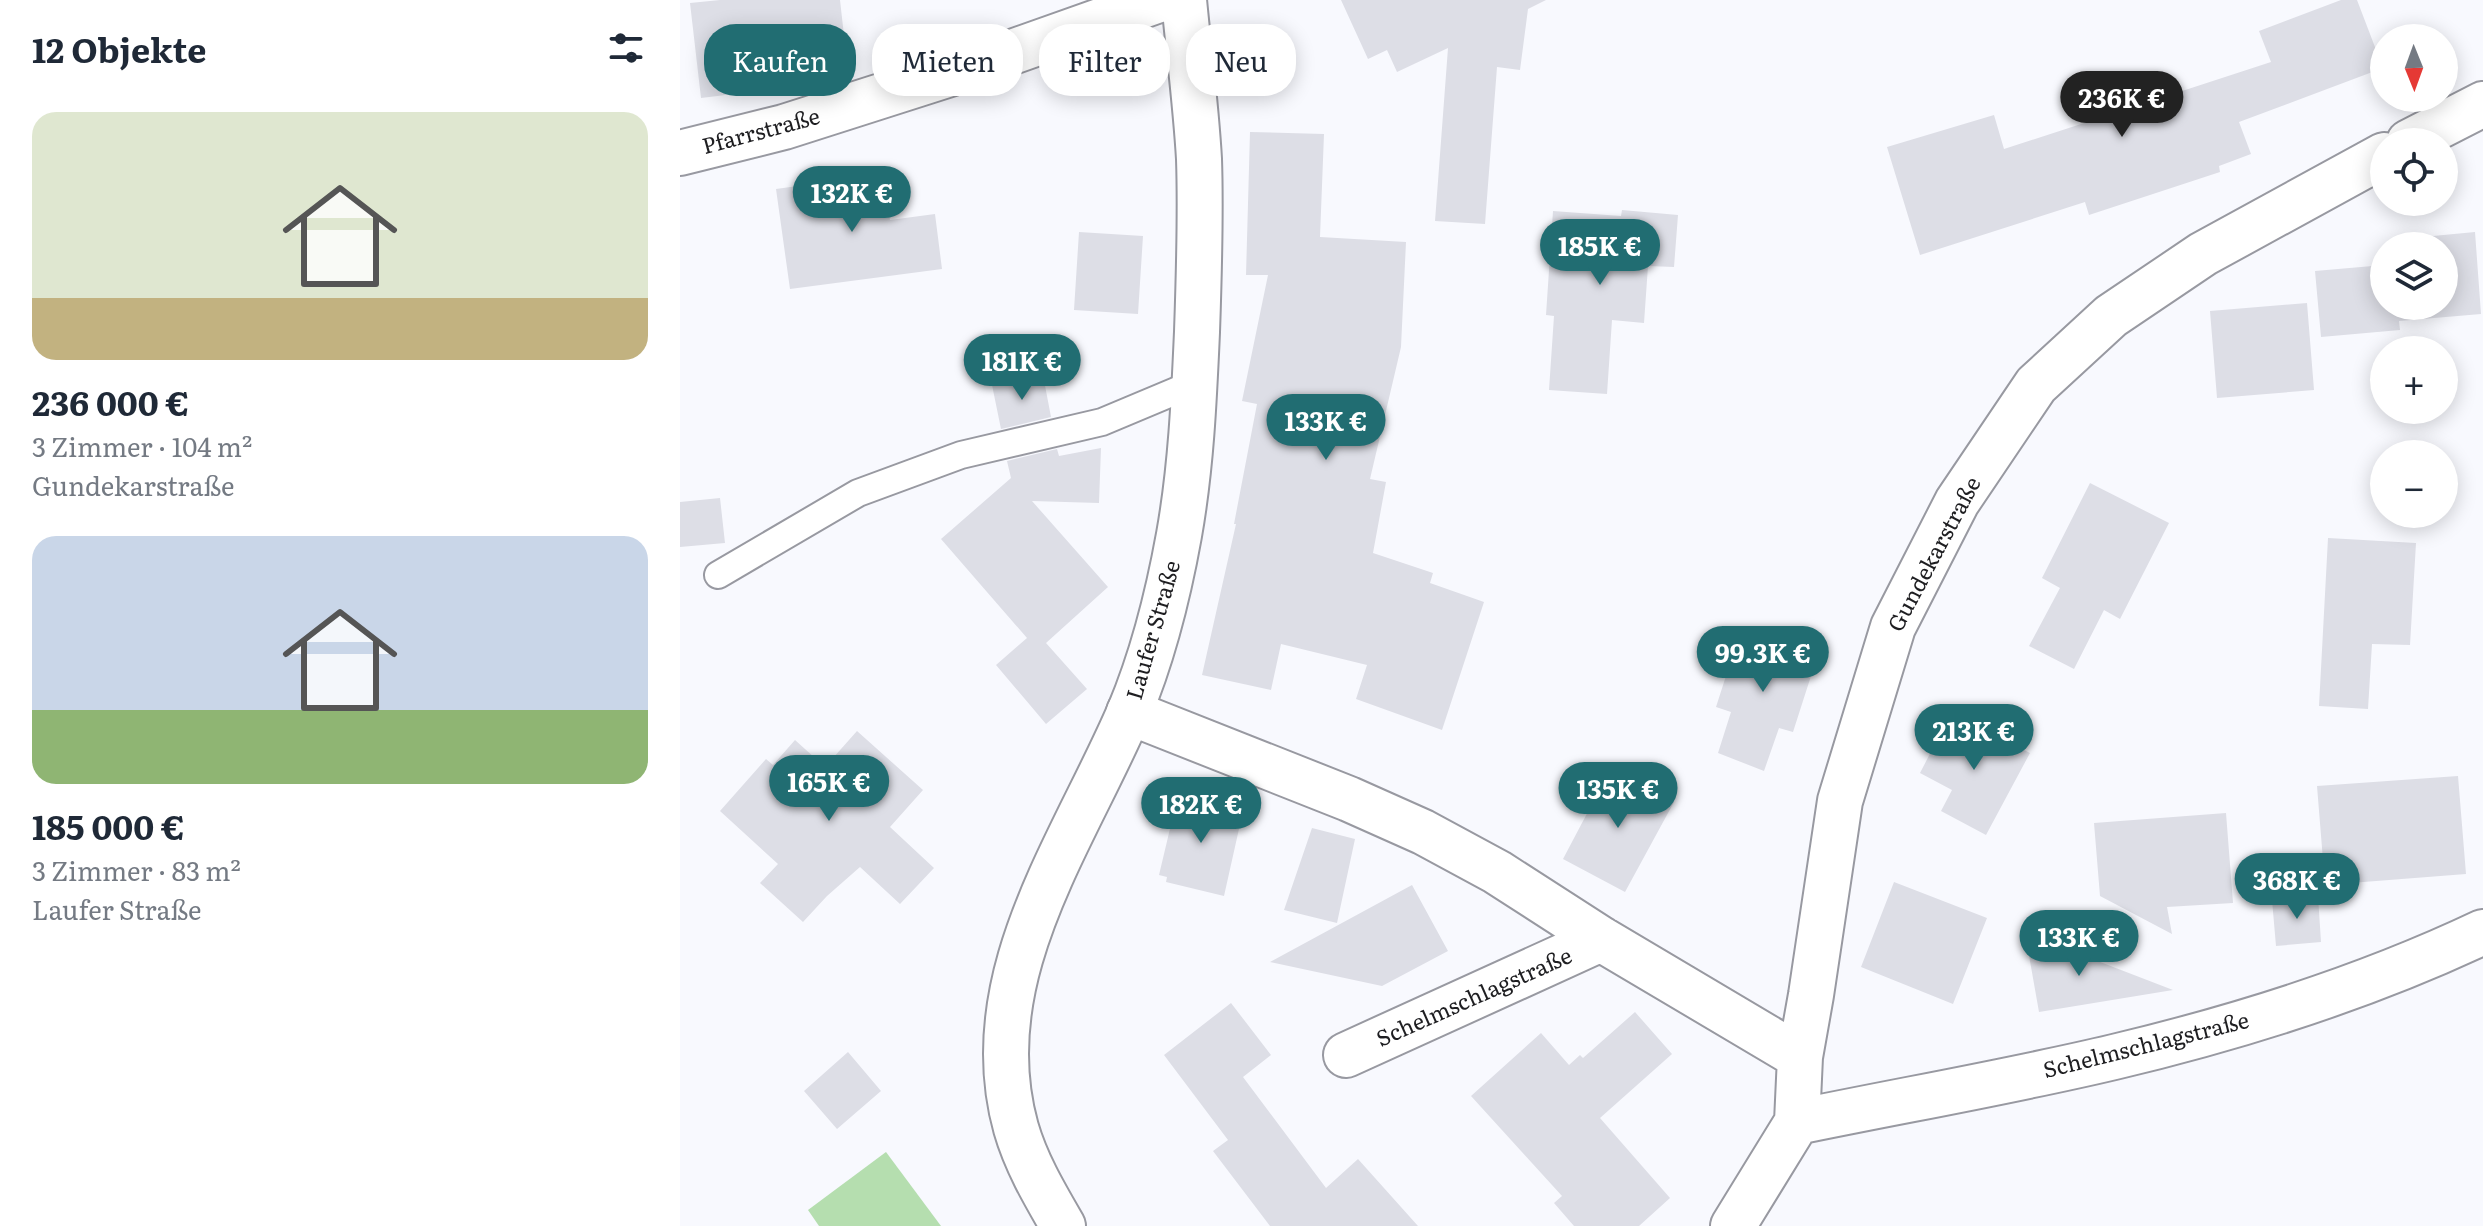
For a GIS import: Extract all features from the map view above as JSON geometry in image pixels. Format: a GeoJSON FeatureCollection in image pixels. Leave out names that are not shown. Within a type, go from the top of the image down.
{"type":"FeatureCollection","features":[{"type":"Feature","properties":{"kind":"street","name":"Pfarrstraße"},"geometry":{"type":"LineString","coordinates":[[680,153],[784,127],[935,79],[1159,0]]}},
{"type":"Feature","properties":{"kind":"street","name":"Laufer Straße"},"geometry":{"type":"LineString","coordinates":[[1063,1226],[1038,1184],[1017,1131],[1007,1087],[1007,1017],[1025,940],[1055,868],[1129,712],[1147,665],[1179,535],[1195,383],[1200,245],[1199,172],[1184,0]]}},
{"type":"Feature","properties":{"kind":"street"},"geometry":{"type":"LineString","coordinates":[[2436,128],[2483,104]]}},
{"type":"Feature","properties":{"kind":"street","name":"Gundekarstraße"},"geometry":{"type":"LineString","coordinates":[[1733,1226],[1797,1122],[1800,1057],[1840,801],[1893,627],[1957,502],[2036,385],[2111,316],[2203,254],[2370,163]]}},
{"type":"Feature","properties":{"kind":"street","name":"Schelmschlagstraße"},"geometry":{"type":"LineString","coordinates":[[1129,712],[1349,799],[1423,832],[1497,872],[1601,939],[1800,1057]]}},
{"type":"Feature","properties":{"kind":"street","name":"Schelmschlagstraße"},"geometry":{"type":"LineString","coordinates":[[1797,1122],[2114,1057],[2293,1007],[2483,932]]}},
{"type":"Feature","properties":{"kind":"street","name":"Schelmschlagstraße"},"geometry":{"type":"LineString","coordinates":[[1346,1055],[1601,939]]}},
{"type":"Feature","properties":{"kind":"lane"},"geometry":{"type":"LineString","coordinates":[[718,575],[858,493],[961,455],[1102,422],[1195,383]]}},
{"type":"Feature","properties":{"kind":"green space"},"geometry":{"type":"Polygon","coordinates":[[[886,1152],[941,1226],[819,1226],[808,1210],[886,1152]]]}},
{"type":"Feature","properties":{"kind":"building"},"geometry":{"type":"Polygon","coordinates":[[[840,0],[843,24],[704,24],[704,96],[717,96],[701,98],[690,3],[840,0]]]}},
{"type":"Feature","properties":{"kind":"building"},"geometry":{"type":"Polygon","coordinates":[[[1341,0],[1546,0],[1528,9],[1520,70],[1497,67],[1485,224],[1435,221],[1448,48],[1397,72],[1387,50],[1368,59],[1341,0]]]}},
{"type":"Feature","properties":{"kind":"building"},"geometry":{"type":"Polygon","coordinates":[[[2341,0],[2357,0],[2370,34],[2370,73],[2239,122],[2251,154],[2219,166],[2220,172],[2089,215],[2085,202],[1920,255],[1887,147],[1994,115],[2004,149],[2271,62],[2259,31],[2341,0]]]}},
{"type":"Feature","properties":{"kind":"building"},"geometry":{"type":"Polygon","coordinates":[[[1250,132],[1324,134],[1320,237],[1406,242],[1401,347],[1370,479],[1386,482],[1373,553],[1433,573],[1430,583],[1484,602],[1442,730],[1356,699],[1367,665],[1281,644],[1271,690],[1202,675],[1236,524],[1257,404],[1242,401],[1268,275],[1246,275],[1250,132]]]}},
{"type":"Feature","properties":{"kind":"building"},"geometry":{"type":"Polygon","coordinates":[[[883,174],[890,220],[935,214],[942,269],[790,289],[776,189],[883,174]]]}},
{"type":"Feature","properties":{"kind":"building"},"geometry":{"type":"Polygon","coordinates":[[[1622,210],[1678,215],[1674,267],[1648,266],[1644,323],[1612,320],[1607,394],[1549,390],[1554,316],[1546,315],[1553,211],[1621,216],[1622,210]]]}},
{"type":"Feature","properties":{"kind":"building"},"geometry":{"type":"Polygon","coordinates":[[[1079,232],[1143,236],[1138,314],[1074,310],[1079,232]]]}},
{"type":"Feature","properties":{"kind":"building"},"geometry":{"type":"Polygon","coordinates":[[[2475,232],[2481,314],[2458,316],[2458,234],[2475,232]]]}},
{"type":"Feature","properties":{"kind":"building"},"geometry":{"type":"Polygon","coordinates":[[[2370,266],[2370,320],[2411,320],[2399,321],[2400,330],[2321,337],[2315,271],[2370,266]]]}},
{"type":"Feature","properties":{"kind":"building"},"geometry":{"type":"Polygon","coordinates":[[[2307,303],[2314,390],[2217,398],[2210,311],[2307,303]]]}},
{"type":"Feature","properties":{"kind":"building"},"geometry":{"type":"Polygon","coordinates":[[[1043,375],[1051,417],[1001,429],[992,385],[1043,375]]]}},
{"type":"Feature","properties":{"kind":"building"},"geometry":{"type":"Polygon","coordinates":[[[1101,448],[1099,503],[1032,501],[1108,587],[1046,643],[1087,689],[1046,724],[996,665],[1027,638],[941,539],[1011,478],[1007,461],[1057,449],[1059,456],[1101,448]]]}},
{"type":"Feature","properties":{"kind":"building"},"geometry":{"type":"Polygon","coordinates":[[[2090,483],[2169,523],[2120,619],[2104,610],[2074,669],[2029,646],[2060,588],[2042,578],[2090,483]]]}},
{"type":"Feature","properties":{"kind":"building"},"geometry":{"type":"Polygon","coordinates":[[[720,498],[725,543],[680,547],[680,502],[720,498]]]}},
{"type":"Feature","properties":{"kind":"building"},"geometry":{"type":"Polygon","coordinates":[[[2328,538],[2416,543],[2410,645],[2372,644],[2368,709],[2319,706],[2328,538]]]}},
{"type":"Feature","properties":{"kind":"building"},"geometry":{"type":"Polygon","coordinates":[[[1742,626],[1819,651],[1793,732],[1779,728],[1764,771],[1718,753],[1731,712],[1716,707],[1742,626]]]}},
{"type":"Feature","properties":{"kind":"building"},"geometry":{"type":"Polygon","coordinates":[[[1951,713],[2030,753],[1986,835],[1941,811],[1952,790],[1920,773],[1951,713]]]}},
{"type":"Feature","properties":{"kind":"building"},"geometry":{"type":"Polygon","coordinates":[[[857,731],[923,790],[890,827],[934,868],[900,904],[860,867],[803,922],[760,883],[778,864],[720,811],[766,759],[773,765],[795,740],[825,767],[857,731]]]}},
{"type":"Feature","properties":{"kind":"building"},"geometry":{"type":"Polygon","coordinates":[[[1611,768],[1674,802],[1625,892],[1563,859],[1611,768]]]}},
{"type":"Feature","properties":{"kind":"building"},"geometry":{"type":"Polygon","coordinates":[[[2458,776],[2466,874],[2325,885],[2317,786],[2458,776]]]}},
{"type":"Feature","properties":{"kind":"building"},"geometry":{"type":"Polygon","coordinates":[[[1178,795],[1243,811],[1224,896],[1166,882],[1167,877],[1159,875],[1178,795]]]}},
{"type":"Feature","properties":{"kind":"building"},"geometry":{"type":"Polygon","coordinates":[[[2226,813],[2233,903],[2167,907],[2172,934],[2100,896],[2094,823],[2226,813]]]}},
{"type":"Feature","properties":{"kind":"building"},"geometry":{"type":"Polygon","coordinates":[[[1312,828],[1355,839],[1337,923],[1284,910],[1312,828]]]}},
{"type":"Feature","properties":{"kind":"building"},"geometry":{"type":"Polygon","coordinates":[[[1894,882],[1987,918],[1953,1004],[1861,967],[1894,882]]]}},
{"type":"Feature","properties":{"kind":"building"},"geometry":{"type":"Polygon","coordinates":[[[1412,885],[1448,951],[1382,986],[1270,962],[1412,885]]]}},
{"type":"Feature","properties":{"kind":"building"},"geometry":{"type":"Polygon","coordinates":[[[2318,896],[2321,942],[2276,946],[2272,900],[2318,896]]]}},
{"type":"Feature","properties":{"kind":"building"},"geometry":{"type":"Polygon","coordinates":[[[2025,933],[2173,990],[2039,1012],[2025,933]]]}},
{"type":"Feature","properties":{"kind":"building"},"geometry":{"type":"Polygon","coordinates":[[[1231,1003],[1271,1055],[1243,1077],[1326,1188],[1358,1159],[1418,1226],[1270,1226],[1213,1151],[1228,1140],[1164,1055],[1231,1003]]]}},
{"type":"Feature","properties":{"kind":"building"},"geometry":{"type":"Polygon","coordinates":[[[1635,1012],[1672,1054],[1600,1118],[1670,1198],[1639,1226],[1574,1226],[1554,1203],[1562,1196],[1471,1096],[1541,1033],[1569,1065],[1580,1055],[1583,1058],[1635,1012]]]}},
{"type":"Feature","properties":{"kind":"building"},"geometry":{"type":"Polygon","coordinates":[[[848,1052],[881,1091],[837,1129],[804,1091],[848,1052]]]}}]}
